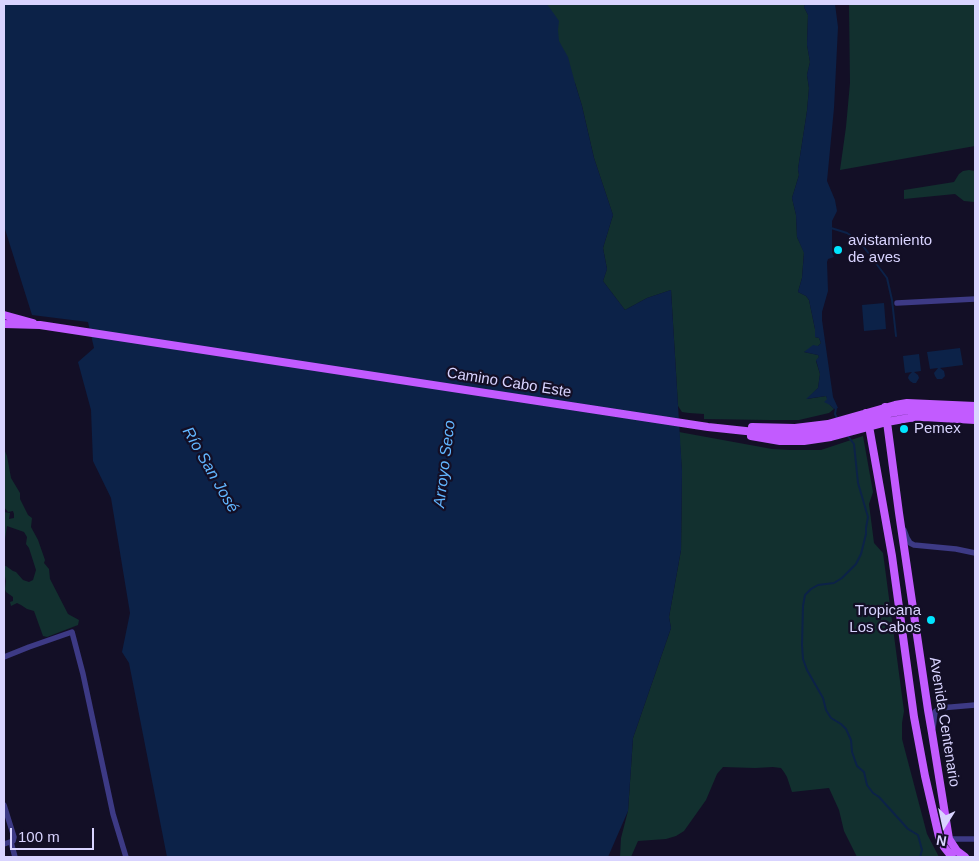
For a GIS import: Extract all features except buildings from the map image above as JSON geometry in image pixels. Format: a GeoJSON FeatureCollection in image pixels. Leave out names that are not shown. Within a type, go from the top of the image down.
{"type":"FeatureCollection","features":[{"type":"Feature","properties":{"kind":"main road","name":"Camino Cabo Este"},"geometry":{"type":"LineString","coordinates":[[4,316],[40,325],[85,332],[708,427],[767,433],[805,434],[828,431],[888,410],[975,413]]}},
{"type":"Feature","properties":{"kind":"main road","name":"Camino Cabo Este"},"geometry":{"type":"LineString","coordinates":[[4,324],[40,325]]}},
{"type":"Feature","properties":{"kind":"main road"},"geometry":{"type":"LineString","coordinates":[[708,427],[804,427],[828,424],[866,413],[888,410]]}},
{"type":"Feature","properties":{"kind":"main road","name":"Avenida Centenario"},"geometry":{"type":"LineString","coordinates":[[888,410],[887,422],[899,513],[949,839]]}},
{"type":"Feature","properties":{"kind":"main road","name":"Avenida Centenario"},"geometry":{"type":"LineString","coordinates":[[866,413],[892,556],[924,776],[938,837],[952,857]]}},
{"type":"Feature","properties":{"kind":"main road"},"geometry":{"type":"LineString","coordinates":[[708,427],[762,438],[788,441],[821,439],[869,426],[909,418],[975,413]]}},
{"type":"Feature","properties":{"kind":"main road"},"geometry":{"type":"LineString","coordinates":[[949,839],[957,851],[964,857]]}},
{"type":"Feature","properties":{"kind":"street"},"geometry":{"type":"LineString","coordinates":[[897,303],[975,299]]}},
{"type":"Feature","properties":{"kind":"street"},"geometry":{"type":"LineString","coordinates":[[899,513],[910,543],[975,553]]}},
{"type":"Feature","properties":{"kind":"street"},"geometry":{"type":"LineString","coordinates":[[4,657],[72,632],[84,674],[113,814],[126,857]]}},
{"type":"Feature","properties":{"kind":"street"},"geometry":{"type":"LineString","coordinates":[[932,733],[935,712],[940,708],[975,705]]}},
{"type":"Feature","properties":{"kind":"street"},"geometry":{"type":"LineString","coordinates":[[4,805],[14,837],[11,842],[4,844]]}},
{"type":"Feature","properties":{"kind":"street"},"geometry":{"type":"LineString","coordinates":[[949,839],[975,839]]}},
{"type":"Feature","properties":{"kind":"street"},"geometry":{"type":"LineString","coordinates":[[11,842],[15,857]]}},
{"type":"Feature","properties":{"kind":"green space"},"geometry":{"type":"Polygon","coordinates":[[[394,4],[805,4],[804,7],[808,15],[807,45],[810,62],[807,75],[809,88],[798,169],[799,175],[792,198],[796,215],[797,237],[804,252],[802,278],[798,292],[809,300],[815,337],[819,338],[821,343],[804,352],[818,355],[819,357],[816,361],[820,374],[818,388],[807,399],[826,396],[834,409],[829,413],[799,420],[704,419],[704,414],[682,412],[678,406],[671,290],[647,298],[625,310],[603,281],[607,269],[603,248],[613,215],[594,158],[575,83],[394,4]]]}},
{"type":"Feature","properties":{"kind":"green space"},"geometry":{"type":"Polygon","coordinates":[[[849,4],[975,4],[975,146],[840,170],[850,83],[849,4]]]}},
{"type":"Feature","properties":{"kind":"green space"},"geometry":{"type":"Polygon","coordinates":[[[969,170],[975,171],[974,202],[964,201],[955,194],[904,199],[904,190],[954,182],[959,174],[969,170]]]}},
{"type":"Feature","properties":{"kind":"green space"},"geometry":{"type":"Polygon","coordinates":[[[679,432],[772,449],[790,450],[821,450],[863,436],[873,492],[869,504],[874,543],[883,553],[904,711],[902,739],[927,834],[939,857],[857,857],[844,831],[839,810],[829,788],[792,792],[787,777],[781,768],[723,767],[717,774],[706,800],[684,831],[666,839],[638,841],[631,857],[620,857],[621,838],[628,811],[633,738],[671,628],[669,617],[681,550],[682,471],[679,432]]]}},
{"type":"Feature","properties":{"kind":"green space"},"geometry":{"type":"Polygon","coordinates":[[[4,449],[11,478],[20,493],[20,499],[28,515],[32,518],[31,527],[38,540],[45,560],[44,563],[49,569],[50,579],[68,614],[79,620],[78,625],[47,637],[43,636],[34,611],[17,603],[11,606],[10,602],[13,601],[13,597],[5,589],[4,566],[16,572],[23,580],[29,582],[33,580],[36,570],[26,544],[27,537],[24,532],[7,526],[4,546],[4,512],[10,513],[9,519],[14,518],[14,514],[13,511],[8,512],[4,507],[4,449]]]}},
{"type":"Feature","properties":{"kind":"water"},"geometry":{"type":"Polygon","coordinates":[[[4,4],[547,4],[559,21],[559,41],[568,57],[594,158],[613,215],[603,248],[607,269],[603,281],[625,310],[647,298],[671,290],[682,471],[681,550],[669,617],[671,628],[633,738],[628,811],[608,857],[167,857],[129,663],[122,652],[130,613],[111,498],[93,461],[91,410],[78,362],[94,348],[88,322],[32,315],[4,226],[4,4]]]}},
{"type":"Feature","properties":{"kind":"water"},"geometry":{"type":"Polygon","coordinates":[[[805,4],[835,4],[838,27],[834,108],[827,181],[835,200],[837,211],[832,221],[832,253],[834,257],[828,259],[827,262],[828,291],[822,312],[833,397],[838,408],[834,409],[824,402],[827,399],[826,396],[806,399],[818,388],[820,374],[816,360],[819,357],[818,355],[804,352],[813,345],[818,346],[821,343],[819,338],[815,337],[809,300],[798,292],[802,278],[804,253],[797,237],[796,215],[792,198],[799,175],[798,169],[809,88],[807,75],[810,62],[807,45],[808,15],[804,7],[805,4]]]}},
{"type":"Feature","properties":{"kind":"water"},"geometry":{"type":"Polygon","coordinates":[[[884,303],[886,329],[864,331],[862,305],[884,303]]]}},
{"type":"Feature","properties":{"kind":"water"},"geometry":{"type":"Polygon","coordinates":[[[960,348],[963,365],[940,368],[944,371],[945,376],[942,379],[937,379],[934,373],[938,368],[930,369],[927,352],[960,348]]]}},
{"type":"Feature","properties":{"kind":"water"},"geometry":{"type":"Polygon","coordinates":[[[919,354],[921,371],[914,372],[919,378],[916,383],[913,383],[908,378],[912,372],[905,373],[903,356],[919,354]]]}},
{"type":"Feature","properties":{"kind":"waterway"},"geometry":{"type":"LineString","coordinates":[[831,228],[847,233],[860,242],[887,278],[892,300],[896,336]]}},
{"type":"Feature","properties":{"kind":"waterway"},"geometry":{"type":"LineString","coordinates":[[836,408],[835,414],[837,418]]}},
{"type":"Feature","properties":{"kind":"waterway"},"geometry":{"type":"LineString","coordinates":[[847,435],[854,444],[858,483],[868,517],[866,534],[861,554],[856,564],[834,583],[818,585],[805,595],[803,606],[803,659],[823,698],[826,710],[831,718],[846,729],[851,740],[852,752],[857,766],[864,772],[867,785],[908,829],[918,835],[922,850],[920,857]]}},
{"type":"Feature","properties":{"kind":"place","name":"avistamiento de aves"},"geometry":{"type":"Point","coordinates":[838,250]}},
{"type":"Feature","properties":{"kind":"place","name":"Pemex"},"geometry":{"type":"Point","coordinates":[904,429]}},
{"type":"Feature","properties":{"kind":"place","name":"Tropicana Los Cabos"},"geometry":{"type":"Point","coordinates":[931,620]}},
{"type":"Feature","properties":{"kind":"water label","name":"Arroyo Seco"},"geometry":{"type":"Point","coordinates":[445,464]}},
{"type":"Feature","properties":{"kind":"water label","name":"Río San José"},"geometry":{"type":"Point","coordinates":[210,470]}}]}
